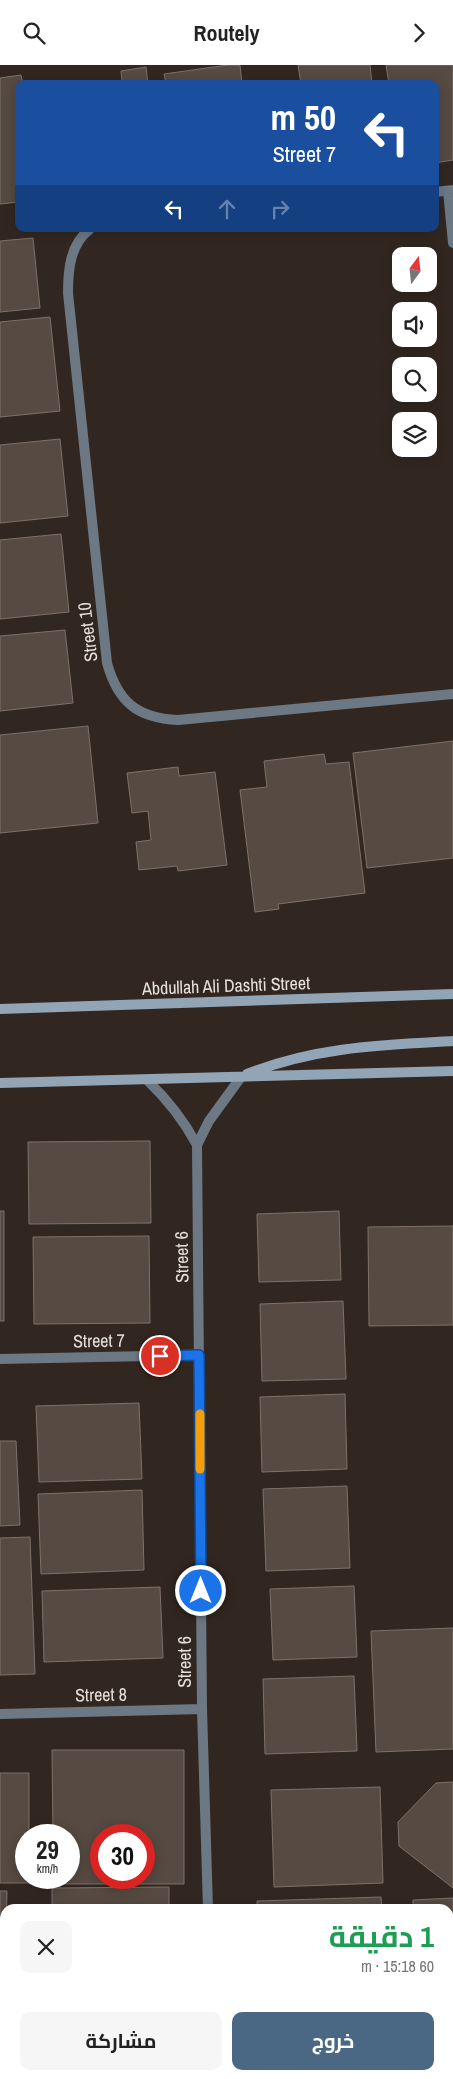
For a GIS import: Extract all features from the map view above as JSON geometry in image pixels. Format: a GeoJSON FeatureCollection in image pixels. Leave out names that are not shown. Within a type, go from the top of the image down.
{"type":"FeatureCollection","features":[{"type":"Feature","properties":{"kind":"main road","name":"Abdullah Ali Dashti Street"},"geometry":{"type":"LineString","coordinates":[[0,1009],[453,994]]}},
{"type":"Feature","properties":{"kind":"main road"},"geometry":{"type":"LineString","coordinates":[[0,1002],[30,1009]]}},
{"type":"Feature","properties":{"kind":"main road"},"geometry":{"type":"LineString","coordinates":[[242,1077],[272,1064],[320,1052],[351,1047],[453,1041]]}},
{"type":"Feature","properties":{"kind":"main road"},"geometry":{"type":"LineString","coordinates":[[0,1083],[453,1071]]}},
{"type":"Feature","properties":{"kind":"street"},"geometry":{"type":"LineString","coordinates":[[450,190],[453,243]]}},
{"type":"Feature","properties":{"kind":"street","name":"Street 10"},"geometry":{"type":"LineString","coordinates":[[87,232],[78,241],[72,254],[68,293],[107,663],[116,688],[122,698],[148,716],[178,720],[453,694]]}},
{"type":"Feature","properties":{"kind":"street","name":"Street 6"},"geometry":{"type":"LineString","coordinates":[[208,1904],[202,1709],[197,1145],[209,1121],[242,1077]]}},
{"type":"Feature","properties":{"kind":"street","name":"Street 6"},"geometry":{"type":"LineString","coordinates":[[146,1080],[173,1106],[184,1121],[197,1145]]}},
{"type":"Feature","properties":{"kind":"street","name":"Street 7"},"geometry":{"type":"LineString","coordinates":[[0,1359],[199,1355]]}},
{"type":"Feature","properties":{"kind":"street","name":"Street 8"},"geometry":{"type":"LineString","coordinates":[[0,1714],[202,1709]]}},
{"type":"Feature","properties":{"kind":"building"},"geometry":{"type":"Polygon","coordinates":[[[240,65],[242,80],[165,80],[164,74],[240,65]]]}},
{"type":"Feature","properties":{"kind":"building"},"geometry":{"type":"Polygon","coordinates":[[[298,65],[370,65],[372,80],[300,80],[298,65]]]}},
{"type":"Feature","properties":{"kind":"building"},"geometry":{"type":"Polygon","coordinates":[[[386,65],[453,65],[453,160],[439,162],[439,80],[388,80],[386,65]]]}},
{"type":"Feature","properties":{"kind":"building"},"geometry":{"type":"Polygon","coordinates":[[[146,67],[148,80],[122,80],[121,71],[146,67]]]}},
{"type":"Feature","properties":{"kind":"building"},"geometry":{"type":"Polygon","coordinates":[[[21,75],[22,80],[15,80],[15,202],[0,204],[0,78],[21,75]]]}},
{"type":"Feature","properties":{"kind":"building"},"geometry":{"type":"Polygon","coordinates":[[[33,238],[40,308],[0,312],[0,241],[33,238]]]}},
{"type":"Feature","properties":{"kind":"building"},"geometry":{"type":"Polygon","coordinates":[[[50,317],[60,411],[0,417],[0,322],[50,317]]]}},
{"type":"Feature","properties":{"kind":"building"},"geometry":{"type":"Polygon","coordinates":[[[60,439],[68,516],[0,523],[0,445],[60,439]]]}},
{"type":"Feature","properties":{"kind":"building"},"geometry":{"type":"Polygon","coordinates":[[[61,534],[69,612],[0,619],[0,540],[61,534]]]}},
{"type":"Feature","properties":{"kind":"building"},"geometry":{"type":"Polygon","coordinates":[[[65,630],[73,703],[0,711],[0,636],[65,630]]]}},
{"type":"Feature","properties":{"kind":"building"},"geometry":{"type":"Polygon","coordinates":[[[88,726],[98,823],[0,833],[0,735],[88,726]]]}},
{"type":"Feature","properties":{"kind":"building"},"geometry":{"type":"Polygon","coordinates":[[[453,741],[453,858],[367,868],[353,753],[453,741]]]}},
{"type":"Feature","properties":{"kind":"building"},"geometry":{"type":"Polygon","coordinates":[[[324,754],[326,764],[349,762],[365,893],[278,904],[279,909],[255,912],[240,790],[267,787],[264,761],[324,754]]]}},
{"type":"Feature","properties":{"kind":"building"},"geometry":{"type":"Polygon","coordinates":[[[178,767],[179,776],[215,772],[227,865],[178,871],[177,866],[139,870],[136,842],[151,840],[148,811],[132,813],[127,773],[178,767]]]}},
{"type":"Feature","properties":{"kind":"building"},"geometry":{"type":"Polygon","coordinates":[[[150,1141],[151,1223],[29,1224],[28,1142],[150,1141]]]}},
{"type":"Feature","properties":{"kind":"building"},"geometry":{"type":"Polygon","coordinates":[[[0,1211],[4,1211],[4,1321],[0,1321],[0,1211]]]}},
{"type":"Feature","properties":{"kind":"building"},"geometry":{"type":"Polygon","coordinates":[[[339,1211],[341,1280],[259,1282],[257,1214],[339,1211]]]}},
{"type":"Feature","properties":{"kind":"building"},"geometry":{"type":"Polygon","coordinates":[[[453,1226],[453,1325],[369,1326],[368,1227],[453,1226]]]}},
{"type":"Feature","properties":{"kind":"building"},"geometry":{"type":"Polygon","coordinates":[[[149,1236],[150,1323],[34,1324],[33,1237],[149,1236]]]}},
{"type":"Feature","properties":{"kind":"building"},"geometry":{"type":"Polygon","coordinates":[[[343,1301],[346,1379],[262,1381],[260,1304],[343,1301]]]}},
{"type":"Feature","properties":{"kind":"building"},"geometry":{"type":"Polygon","coordinates":[[[345,1394],[347,1469],[262,1472],[260,1397],[345,1394]]]}},
{"type":"Feature","properties":{"kind":"building"},"geometry":{"type":"Polygon","coordinates":[[[139,1403],[142,1479],[39,1482],[36,1406],[139,1403]]]}},
{"type":"Feature","properties":{"kind":"building"},"geometry":{"type":"Polygon","coordinates":[[[0,1441],[16,1441],[20,1525],[0,1526],[0,1441]]]}},
{"type":"Feature","properties":{"kind":"building"},"geometry":{"type":"Polygon","coordinates":[[[347,1486],[350,1568],[266,1571],[263,1489],[347,1486]]]}},
{"type":"Feature","properties":{"kind":"building"},"geometry":{"type":"Polygon","coordinates":[[[142,1490],[144,1570],[41,1574],[38,1494],[142,1490]]]}},
{"type":"Feature","properties":{"kind":"building"},"geometry":{"type":"Polygon","coordinates":[[[30,1537],[35,1674],[0,1675],[0,1538],[30,1537]]]}},
{"type":"Feature","properties":{"kind":"building"},"geometry":{"type":"Polygon","coordinates":[[[354,1586],[357,1657],[273,1660],[270,1589],[354,1586]]]}},
{"type":"Feature","properties":{"kind":"building"},"geometry":{"type":"Polygon","coordinates":[[[160,1587],[163,1658],[44,1662],[42,1591],[160,1587]]]}},
{"type":"Feature","properties":{"kind":"building"},"geometry":{"type":"Polygon","coordinates":[[[453,1628],[453,1749],[376,1752],[371,1631],[453,1628]]]}},
{"type":"Feature","properties":{"kind":"building"},"geometry":{"type":"Polygon","coordinates":[[[354,1676],[357,1751],[265,1754],[263,1679],[354,1676]]]}},
{"type":"Feature","properties":{"kind":"building"},"geometry":{"type":"Polygon","coordinates":[[[52,1750],[184,1750],[184,1884],[155,1884],[155,1824],[90,1824],[90,1884],[80,1884],[80,1824],[53,1824],[52,1750]]]}},
{"type":"Feature","properties":{"kind":"building"},"geometry":{"type":"Polygon","coordinates":[[[0,1773],[29,1773],[29,1824],[15,1824],[15,1883],[0,1883],[0,1773]]]}},
{"type":"Feature","properties":{"kind":"building"},"geometry":{"type":"Polygon","coordinates":[[[453,1782],[453,1888],[399,1846],[398,1822],[436,1783],[453,1782]]]}},
{"type":"Feature","properties":{"kind":"building"},"geometry":{"type":"Polygon","coordinates":[[[380,1787],[383,1883],[274,1887],[271,1790],[380,1787]]]}},
{"type":"Feature","properties":{"kind":"building"},"geometry":{"type":"Polygon","coordinates":[[[155,1887],[169,1887],[169,1904],[52,1904],[52,1889],[155,1889],[155,1887]]]}},
{"type":"Feature","properties":{"kind":"building"},"geometry":{"type":"Polygon","coordinates":[[[0,1891],[7,1891],[7,1904],[0,1904],[0,1891]]]}},
{"type":"Feature","properties":{"kind":"building"},"geometry":{"type":"Polygon","coordinates":[[[381,1897],[382,1904],[257,1904],[257,1901],[381,1897]]]}},
{"type":"Feature","properties":{"kind":"building"},"geometry":{"type":"Polygon","coordinates":[[[453,1898],[453,1904],[413,1904],[413,1900],[453,1898]]]}},
{"type":"Feature","properties":{"kind":"slow traffic"},"geometry":{"type":"LineString","coordinates":[[200,1414],[200,1469]]}},
{"type":"Feature","properties":{"kind":"route"},"geometry":{"type":"LineString","coordinates":[[160,1356],[199,1355],[201,1591]]}}]}
